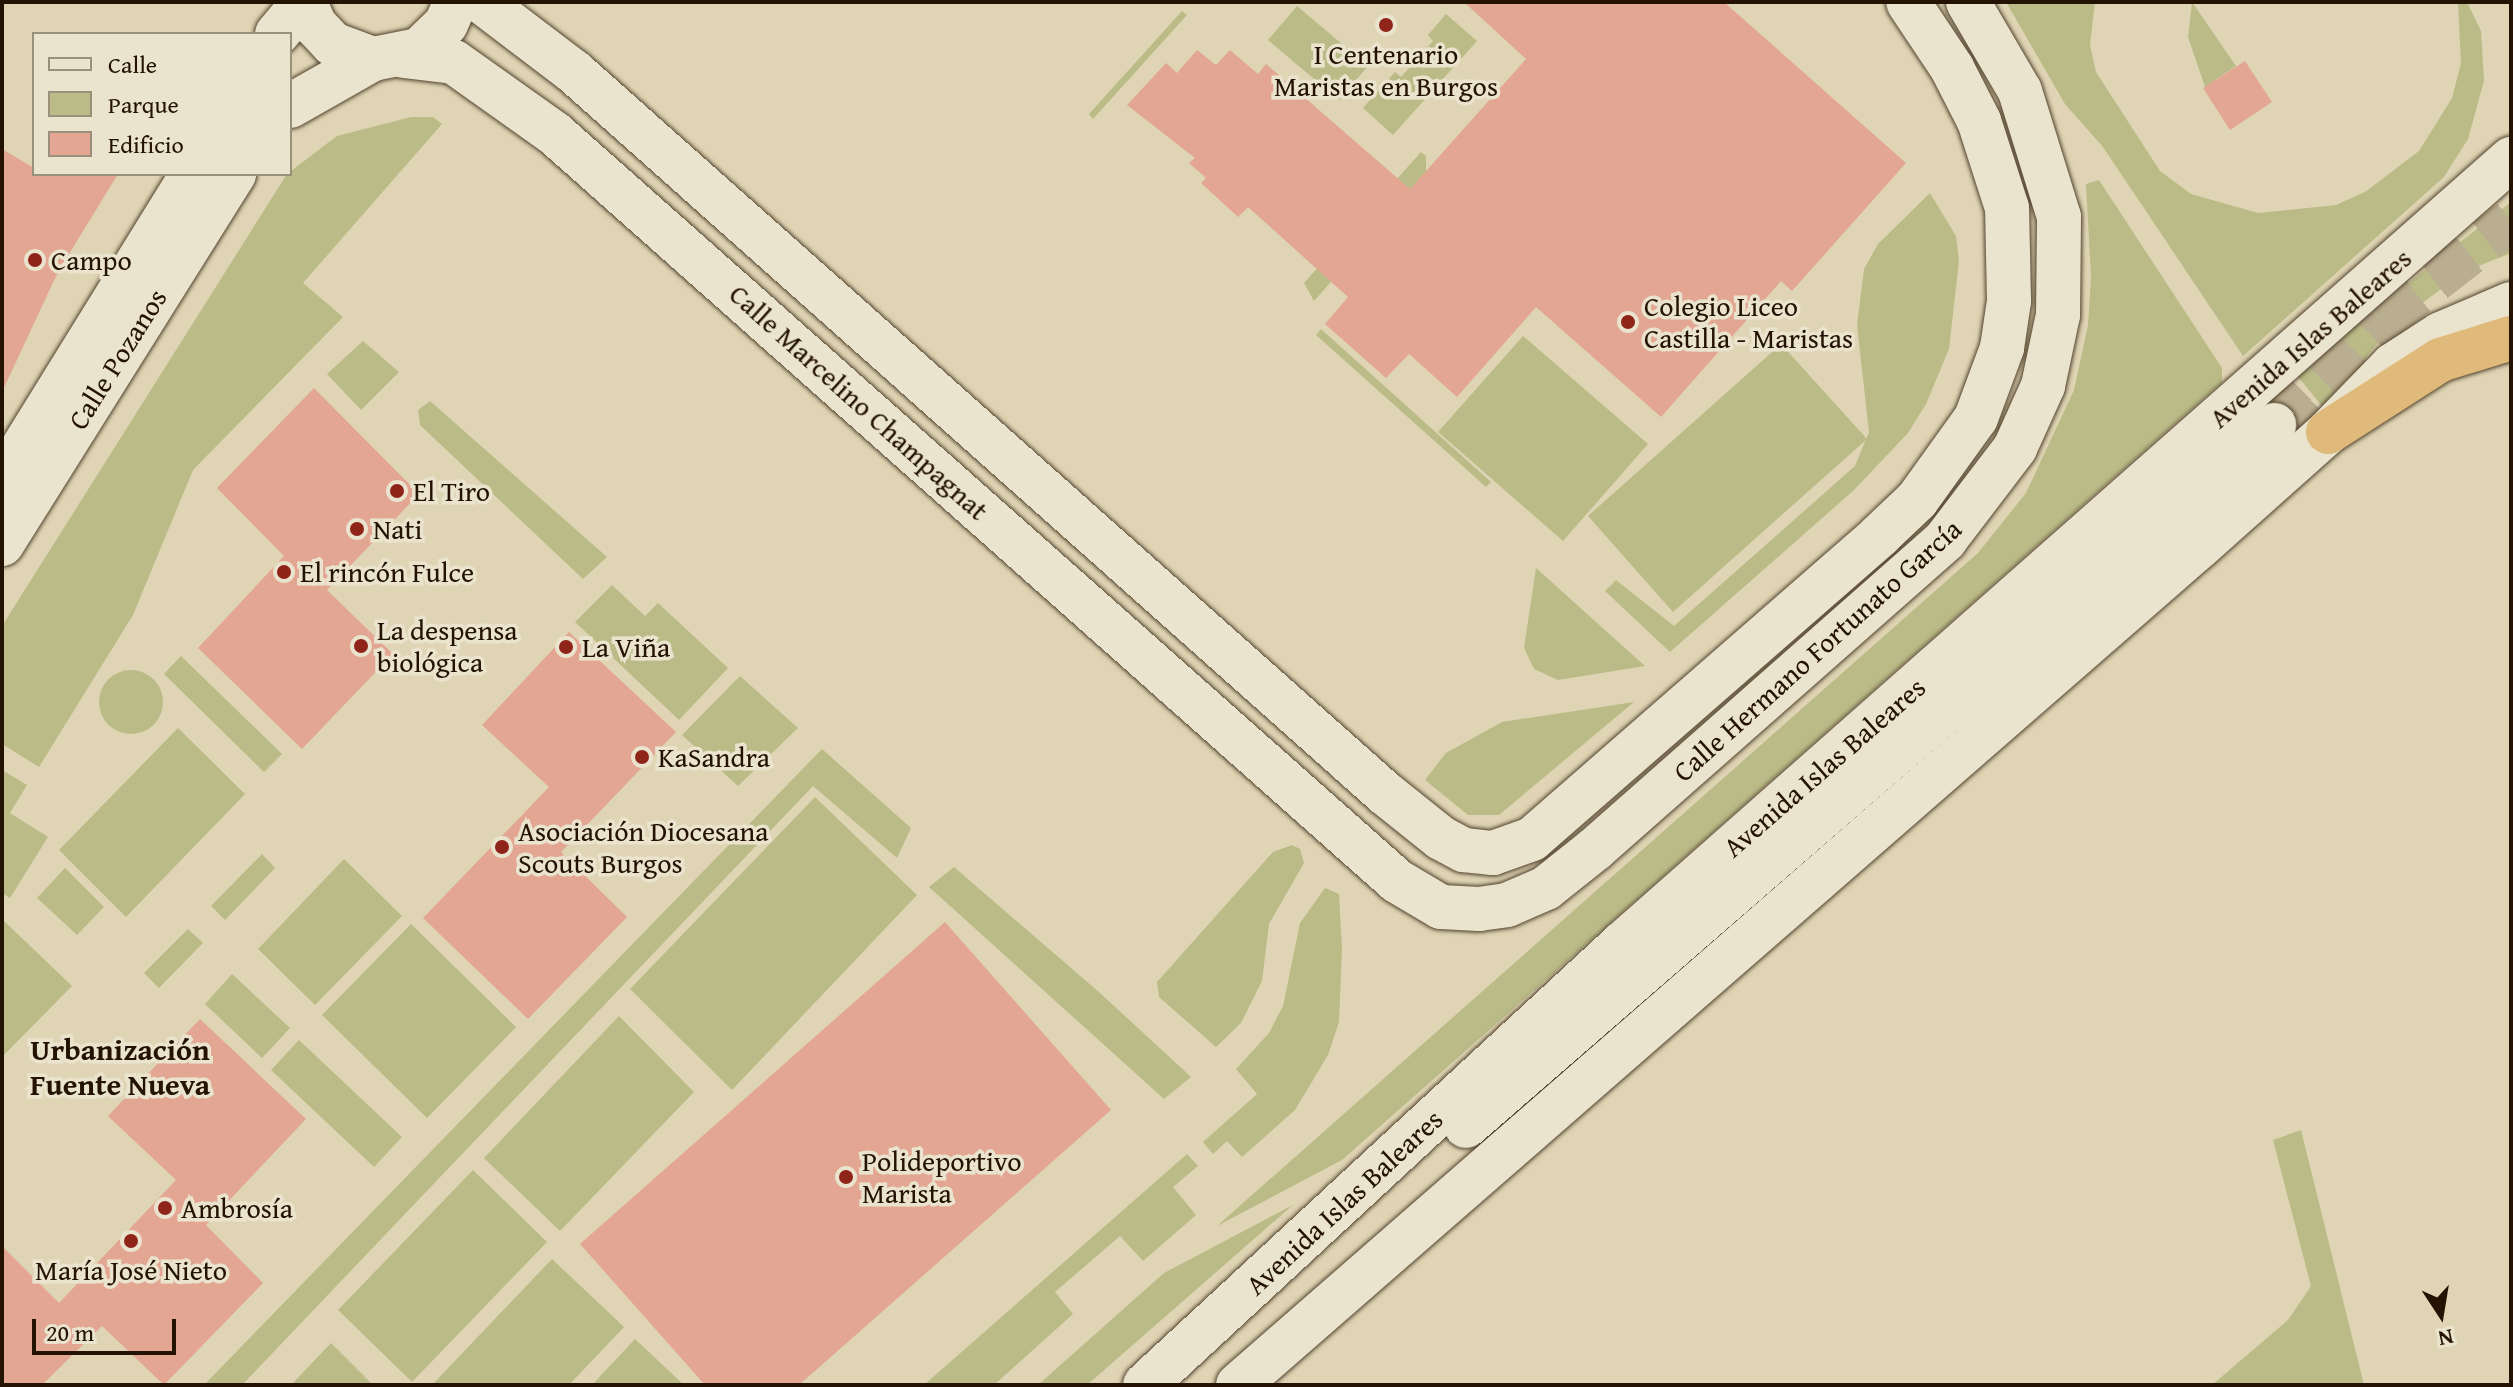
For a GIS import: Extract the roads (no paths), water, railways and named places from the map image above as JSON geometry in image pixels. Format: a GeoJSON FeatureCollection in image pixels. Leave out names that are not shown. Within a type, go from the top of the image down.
{"type":"FeatureCollection","features":[{"type":"Feature","properties":{"kind":"highway"},"geometry":{"type":"LineString","coordinates":[[2328,432],[2440,360],[2511,338]]}},
{"type":"Feature","properties":{"kind":"street"},"geometry":{"type":"LineString","coordinates":[[279,32],[305,2]]}},
{"type":"Feature","properties":{"kind":"street","name":"Calle Marcelino Champagnat"},"geometry":{"type":"LineString","coordinates":[[305,2],[315,25],[333,44],[389,58],[454,62],[554,133],[1397,881],[1441,907]]}},
{"type":"Feature","properties":{"kind":"street"},"geometry":{"type":"LineString","coordinates":[[292,105],[434,38],[456,2]]}},
{"type":"Feature","properties":{"kind":"street","name":"Calle Marcelino Champagnat"},"geometry":{"type":"LineString","coordinates":[[482,2],[573,71],[1331,746],[1441,838],[1464,850],[1493,853]]}},
{"type":"Feature","properties":{"kind":"street","name":"Calle Hermano Fortunato García"},"geometry":{"type":"LineString","coordinates":[[1493,853],[1532,839],[1879,536],[1917,500],[1976,418],[2002,348],[2009,301],[2007,208],[1979,121],[1952,68],[1908,2]]}},
{"type":"Feature","properties":{"kind":"street","name":"Calle Hermano Fortunato García"},"geometry":{"type":"LineString","coordinates":[[1441,907],[1507,905],[1546,888],[1901,582],[1975,504],[2015,448],[2043,386],[2058,315],[2059,217],[2020,91],[1968,2]]}},
{"type":"Feature","properties":{"kind":"street","name":"Avenida Islas Baleares"},"geometry":{"type":"LineString","coordinates":[[1145,1385],[1623,943],[2511,159]]}},
{"type":"Feature","properties":{"kind":"street","name":"Calle Pozanos"},"geometry":{"type":"LineString","coordinates":[[2,481],[191,176]]}},
{"type":"Feature","properties":{"kind":"street","name":"Calle Pozanos"},"geometry":{"type":"LineString","coordinates":[[2,544],[233,176]]}},
{"type":"Feature","properties":{"kind":"street"},"geometry":{"type":"LineString","coordinates":[[1238,1385],[2328,432],[2393,365],[2441,334],[2511,304]]}},
{"type":"Feature","properties":{"kind":"street","name":"Avenida Islas Baleares"},"geometry":{"type":"LineString","coordinates":[[1155,1385],[1596,1018],[2274,425]]}},
{"type":"Feature","properties":{"kind":"street"},"geometry":{"type":"LineString","coordinates":[[1291,788],[1331,746]]}},
{"type":"Feature","properties":{"kind":"street","name":"Avenida Islas Baleares"},"geometry":{"type":"LineString","coordinates":[[1222,1385],[1596,1018]]}},
{"type":"Feature","properties":{"kind":"tunnel"},"geometry":{"type":"LineString","coordinates":[[2274,425],[2382,321],[2511,221]]}},
{"type":"Feature","properties":{"kind":"place","name":"I Centenario Maristas en Burgos"},"geometry":{"type":"Point","coordinates":[1386,25]}},
{"type":"Feature","properties":{"kind":"place","name":"Campo"},"geometry":{"type":"Point","coordinates":[35,260]}},
{"type":"Feature","properties":{"kind":"place","name":"Colegio Liceo Castilla - Maristas"},"geometry":{"type":"Point","coordinates":[1628,322]}},
{"type":"Feature","properties":{"kind":"place","name":"El Tiro"},"geometry":{"type":"Point","coordinates":[397,491]}},
{"type":"Feature","properties":{"kind":"place","name":"Nati"},"geometry":{"type":"Point","coordinates":[357,529]}},
{"type":"Feature","properties":{"kind":"place","name":"El rincón Fulce"},"geometry":{"type":"Point","coordinates":[284,572]}},
{"type":"Feature","properties":{"kind":"place","name":"La despensa biológica"},"geometry":{"type":"Point","coordinates":[361,646]}},
{"type":"Feature","properties":{"kind":"place","name":"La Viña"},"geometry":{"type":"Point","coordinates":[566,647]}},
{"type":"Feature","properties":{"kind":"place","name":"KaSandra"},"geometry":{"type":"Point","coordinates":[642,757]}},
{"type":"Feature","properties":{"kind":"place","name":"Asociación Diocesana Scouts Burgos"},"geometry":{"type":"Point","coordinates":[502,847]}},
{"type":"Feature","properties":{"kind":"place","name":"Polideportivo Marista"},"geometry":{"type":"Point","coordinates":[846,1177]}},
{"type":"Feature","properties":{"kind":"place","name":"Ambrosía"},"geometry":{"type":"Point","coordinates":[165,1208]}},
{"type":"Feature","properties":{"kind":"place","name":"María José Nieto"},"geometry":{"type":"Point","coordinates":[131,1241]}},
{"type":"Feature","properties":{"kind":"district","name":"Urbanización Fuente Nueva"},"geometry":{"type":"Point","coordinates":[120,1066]}}]}
